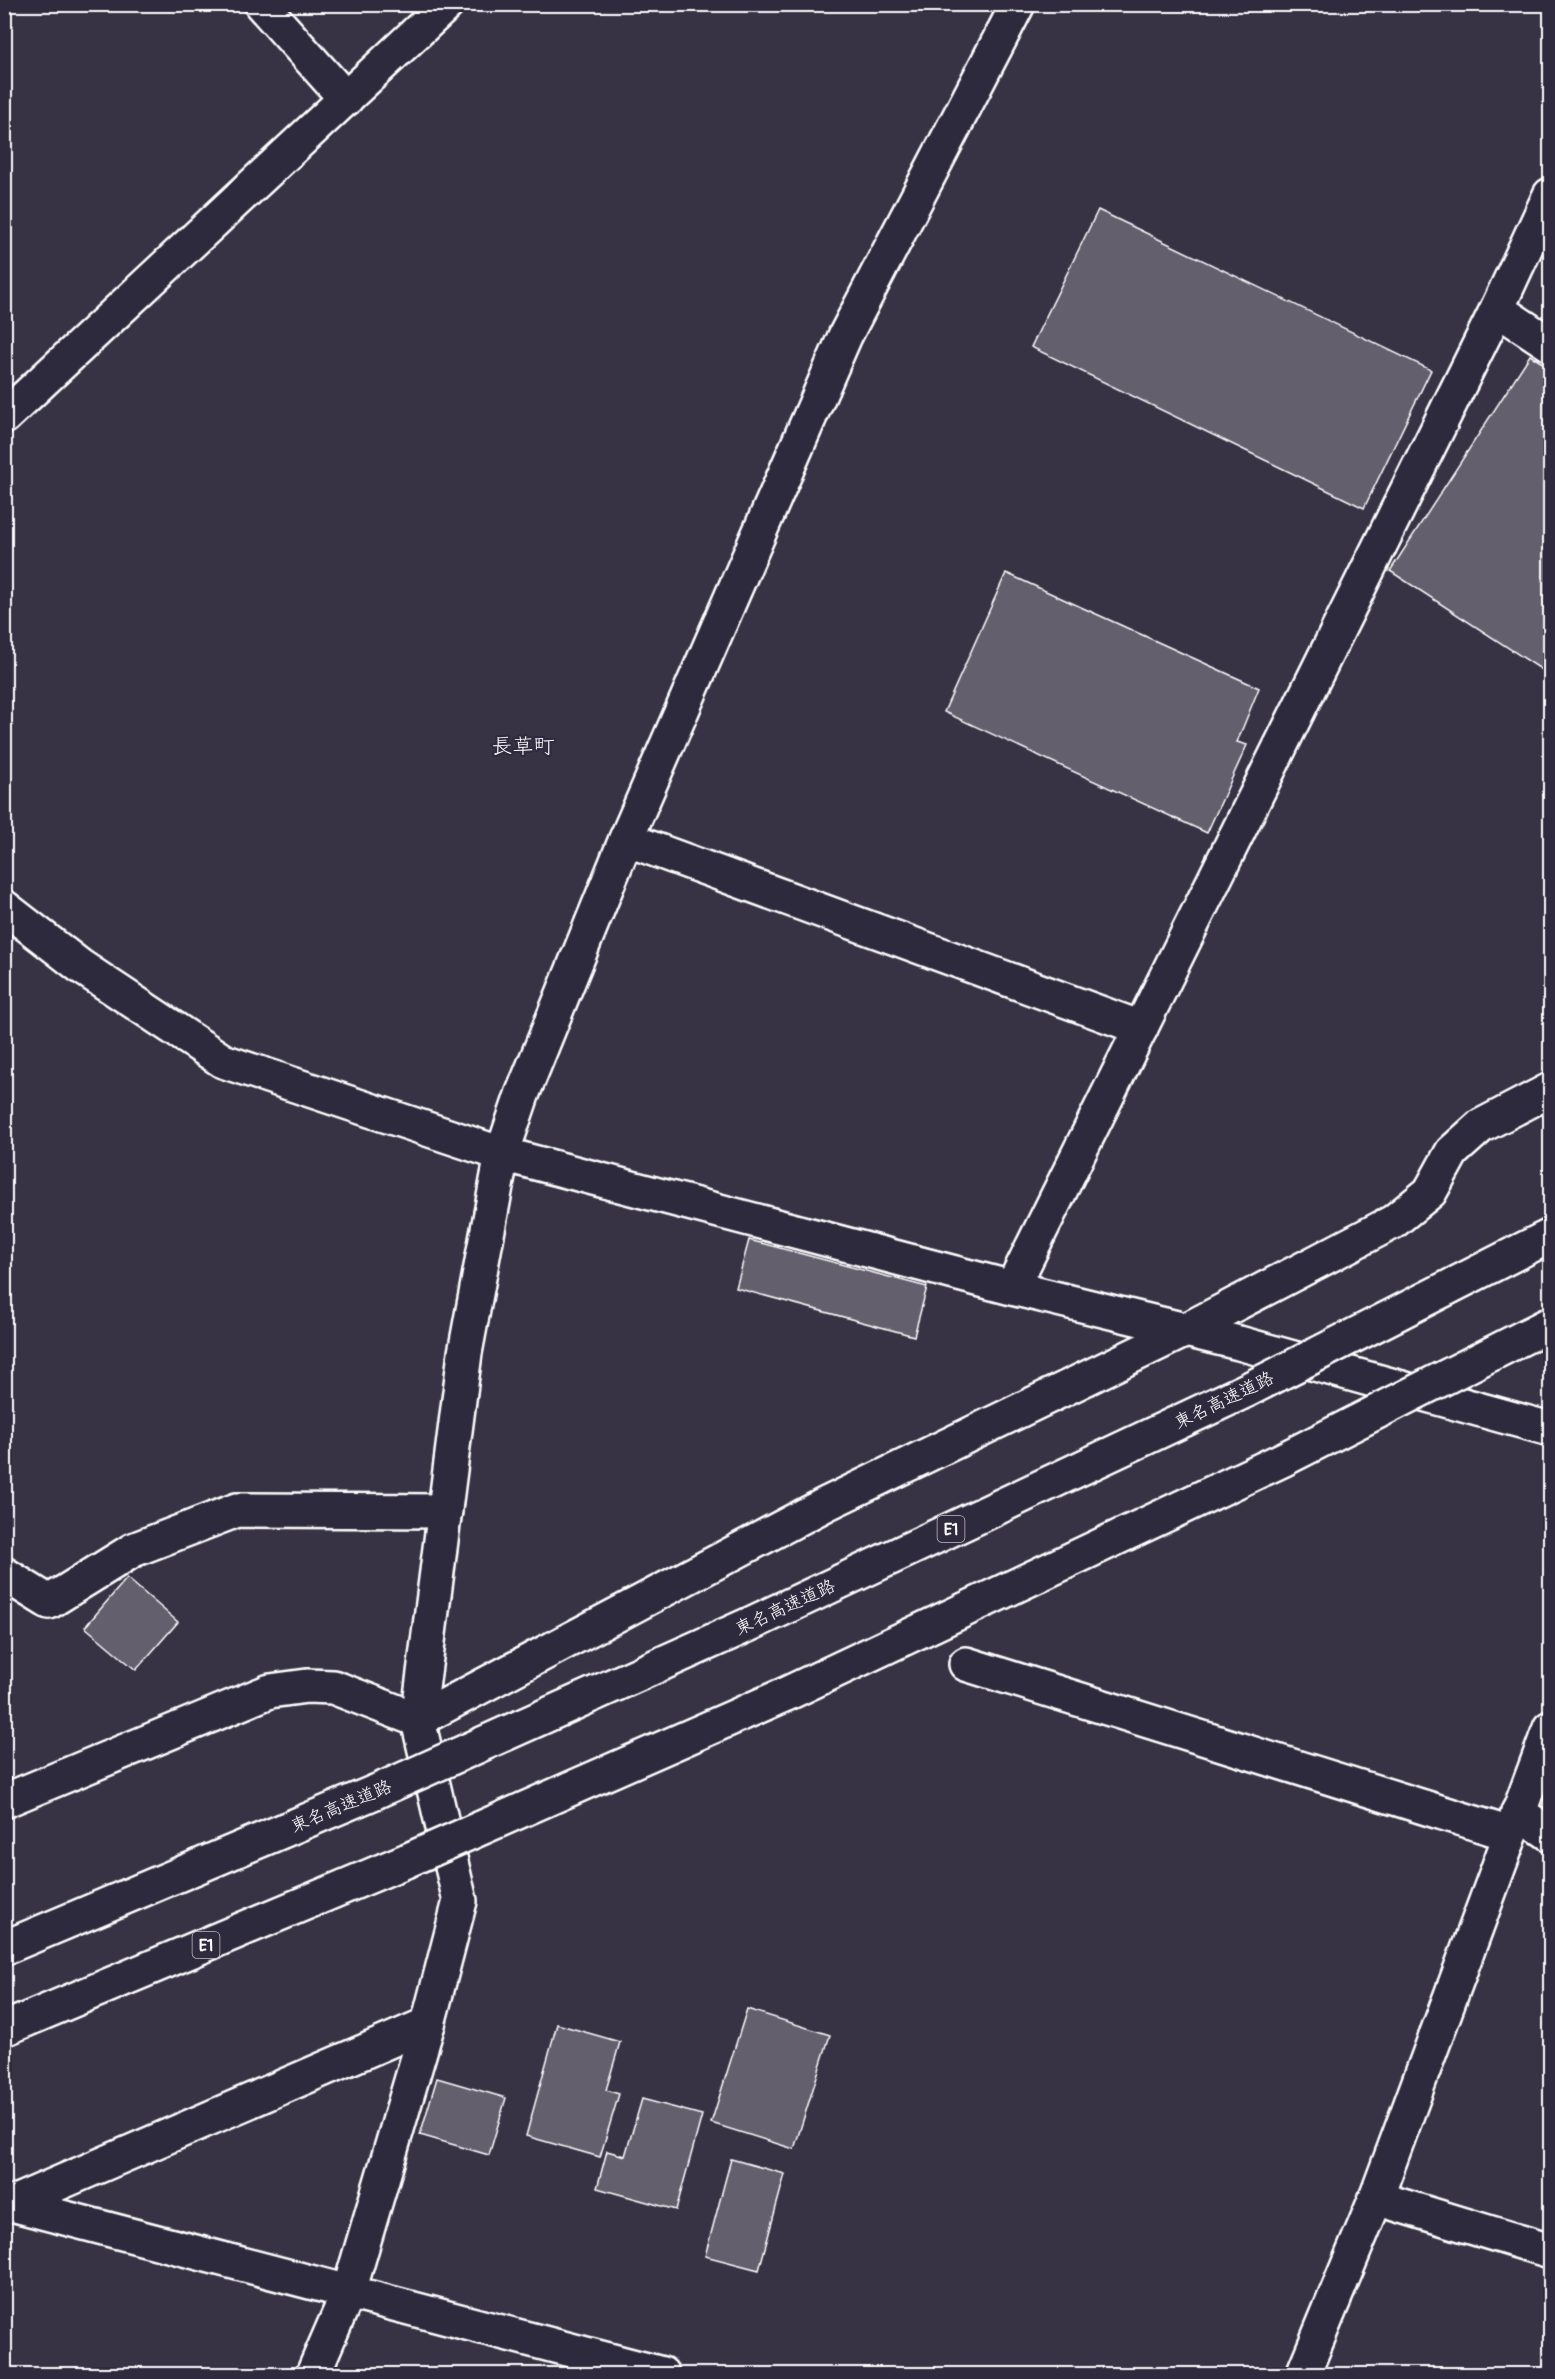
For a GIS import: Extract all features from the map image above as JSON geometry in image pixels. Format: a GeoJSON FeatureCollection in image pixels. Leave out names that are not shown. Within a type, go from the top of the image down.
{"type":"FeatureCollection","features":[{"type":"Feature","properties":{"kind":"main road"},"geometry":{"type":"LineString","coordinates":[[261,4],[346,99]]}},
{"type":"Feature","properties":{"kind":"main road"},"geometry":{"type":"LineString","coordinates":[[4,417],[447,4]]}},
{"type":"Feature","properties":{"kind":"main road"},"geometry":{"type":"LineString","coordinates":[[314,2374],[349,2291],[428,2024],[460,1902],[418,1720],[465,1353],[502,1154],[522,1095],[626,839],[845,336],[1018,4]]}},
{"type":"Feature","properties":{"kind":"main road"},"geometry":{"type":"LineString","coordinates":[[1012,1288],[1497,309],[1551,195]]}},
{"type":"Feature","properties":{"kind":"main road"},"geometry":{"type":"LineString","coordinates":[[1497,309],[1551,344]]}},
{"type":"Feature","properties":{"kind":"main road"},"geometry":{"type":"LineString","coordinates":[[626,839],[1141,1028]]}},
{"type":"Feature","properties":{"kind":"main road"},"geometry":{"type":"LineString","coordinates":[[4,907],[81,966],[223,1062],[502,1154],[1012,1288],[1186,1330],[1551,1429]]}},
{"type":"Feature","properties":{"kind":"main road"},"geometry":{"type":"LineString","coordinates":[[4,1801],[270,1691],[307,1686],[333,1687],[418,1720],[826,1504],[1186,1330],[1393,1222],[1430,1192],[1452,1152],[1481,1126],[1551,1090]]}},
{"type":"Feature","properties":{"kind":"main road","name":"東名高速道路"},"geometry":{"type":"LineString","coordinates":[[4,1947],[375,1792],[748,1625],[1247,1390],[1551,1236]]}},
{"type":"Feature","properties":{"kind":"main road","name":"E1"},"geometry":{"type":"LineString","coordinates":[[4,2029],[408,1860],[794,1690],[1284,1459],[1551,1323]]}},
{"type":"Feature","properties":{"kind":"main road"},"geometry":{"type":"LineString","coordinates":[[4,1574],[49,1602],[133,1550],[237,1510],[445,1511]]}},
{"type":"Feature","properties":{"kind":"main road"},"geometry":{"type":"LineString","coordinates":[[966,1664],[1551,1834]]}},
{"type":"Feature","properties":{"kind":"main road"},"geometry":{"type":"LineString","coordinates":[[1303,2374],[1376,2198],[1551,1728]]}},
{"type":"Feature","properties":{"kind":"main road"},"geometry":{"type":"LineString","coordinates":[[8,2204],[428,2024]]}},
{"type":"Feature","properties":{"kind":"main road"},"geometry":{"type":"LineString","coordinates":[[1376,2198],[1551,2251]]}},
{"type":"Feature","properties":{"kind":"main road"},"geometry":{"type":"LineString","coordinates":[[8,2204],[662,2374]]}},
{"type":"Feature","properties":{"kind":"building"},"geometry":{"type":"Polygon","coordinates":[[[1098,210],[1431,370],[1364,508],[1031,347],[1098,210]]]}},
{"type":"Feature","properties":{"kind":"building"},"geometry":{"type":"Polygon","coordinates":[[[1530,355],[1550,368],[1550,675],[1390,571],[1530,355]]]}},
{"type":"Feature","properties":{"kind":"building"},"geometry":{"type":"Polygon","coordinates":[[[1006,573],[1259,688],[1237,742],[1247,745],[1207,833],[944,712],[1006,573]]]}},
{"type":"Feature","properties":{"kind":"building"},"geometry":{"type":"Polygon","coordinates":[[[749,1240],[927,1287],[914,1336],[736,1288],[749,1240]]]}},
{"type":"Feature","properties":{"kind":"building"},"geometry":{"type":"Polygon","coordinates":[[[127,1578],[178,1622],[136,1670],[85,1627],[127,1578]]]}},
{"type":"Feature","properties":{"kind":"building"},"geometry":{"type":"Polygon","coordinates":[[[747,2009],[830,2035],[794,2149],[711,2123],[747,2009]]]}},
{"type":"Feature","properties":{"kind":"building"},"geometry":{"type":"Polygon","coordinates":[[[557,2024],[620,2042],[606,2090],[619,2094],[600,2157],[526,2136],[557,2024]]]}},
{"type":"Feature","properties":{"kind":"building"},"geometry":{"type":"Polygon","coordinates":[[[437,2078],[506,2098],[489,2155],[420,2135],[437,2078]]]}},
{"type":"Feature","properties":{"kind":"building"},"geometry":{"type":"Polygon","coordinates":[[[642,2099],[702,2115],[676,2210],[597,2188],[607,2151],[625,2156],[642,2099]]]}},
{"type":"Feature","properties":{"kind":"building"},"geometry":{"type":"Polygon","coordinates":[[[731,2159],[785,2174],[759,2270],[705,2256],[731,2159]]]}},
{"type":"Feature","properties":{"kind":"district","name":"長草町"},"geometry":{"type":"Point","coordinates":[523,746]}}]}
